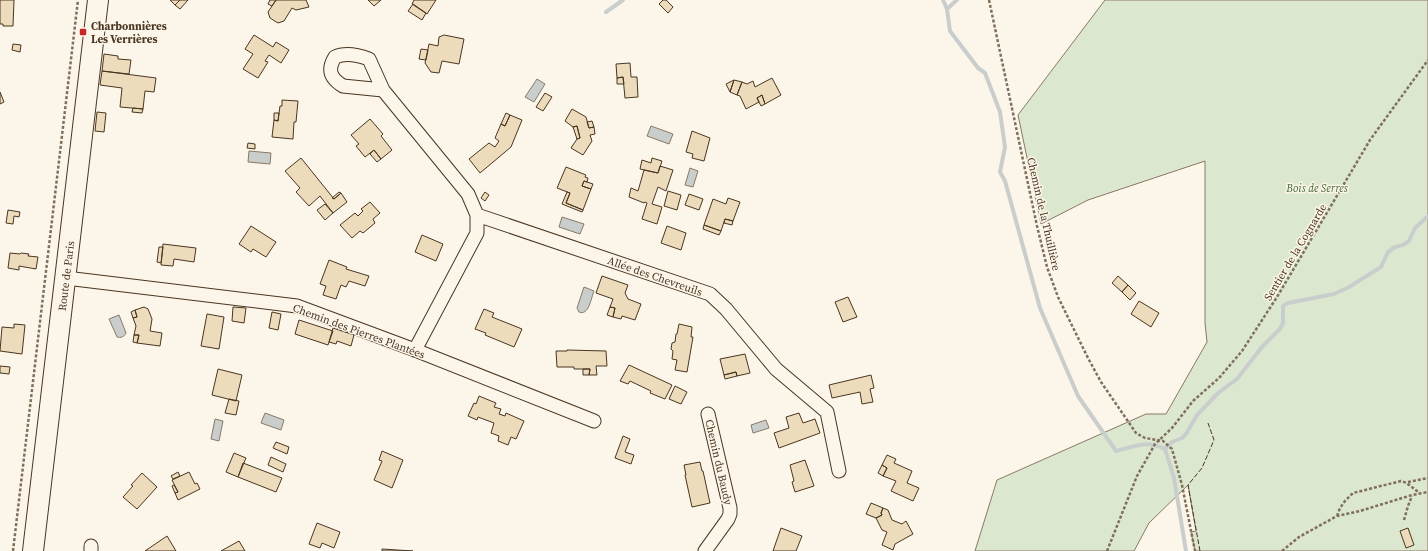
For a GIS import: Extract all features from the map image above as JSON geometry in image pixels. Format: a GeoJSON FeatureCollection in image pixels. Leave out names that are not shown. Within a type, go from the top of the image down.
{"type":"FeatureCollection","features":[{"type":"Feature","properties":{"kind":"main road","name":"Route de Paris"},"geometry":{"type":"LineString","coordinates":[[33,551],[98,0]]}},
{"type":"Feature","properties":{"kind":"street"},"geometry":{"type":"LineString","coordinates":[[383,90],[468,194],[477,215],[477,233],[415,350]]}},
{"type":"Feature","properties":{"kind":"street","name":"Allée des Chevreuils"},"geometry":{"type":"LineString","coordinates":[[477,215],[710,294],[726,309],[776,369],[827,412],[839,471]]}},
{"type":"Feature","properties":{"kind":"street","name":"Chemin des Pierres Plantées"},"geometry":{"type":"LineString","coordinates":[[66,278],[297,306],[415,350],[594,421]]}},
{"type":"Feature","properties":{"kind":"street","name":"Chemin du Baudy"},"geometry":{"type":"LineString","coordinates":[[705,551],[730,514],[730,508],[708,414]]}},
{"type":"Feature","properties":{"kind":"path","name":"Route de Paris"},"geometry":{"type":"LineString","coordinates":[[13,551],[78,0]]}},
{"type":"Feature","properties":{"kind":"path","name":"Chemin de la Thuillière"},"geometry":{"type":"LineString","coordinates":[[989,0],[1037,226],[1052,282],[1101,382],[1136,433],[1145,438],[1161,441]]}},
{"type":"Feature","properties":{"kind":"path","name":"Sentier de la Cognarde"},"geometry":{"type":"LineString","coordinates":[[1107,551],[1137,476],[1155,444],[1161,441],[1193,402],[1219,378],[1242,351],[1277,298],[1370,140],[1428,60]]}},
{"type":"Feature","properties":{"kind":"path"},"geometry":{"type":"LineString","coordinates":[[1161,441],[1172,449],[1182,485],[1195,551]]}},
{"type":"Feature","properties":{"kind":"path"},"geometry":{"type":"LineString","coordinates":[[1338,516],[1340,508],[1353,493],[1401,481],[1407,482],[1428,478]]}},
{"type":"Feature","properties":{"kind":"path"},"geometry":{"type":"LineString","coordinates":[[1407,482],[1421,494]]}},
{"type":"Feature","properties":{"kind":"path"},"geometry":{"type":"LineString","coordinates":[[1282,551],[1299,537],[1338,516],[1412,495],[1428,492]]}},
{"type":"Feature","properties":{"kind":"path"},"geometry":{"type":"LineString","coordinates":[[1404,520],[1412,495]]}},
{"type":"Feature","properties":{"kind":"green space","name":"Bois de Serres"},"geometry":{"type":"Polygon","coordinates":[[[1105,0],[1428,0],[1428,551],[1195,551],[1191,532],[1196,531],[1188,485],[1149,523],[1134,551],[975,551],[997,480],[1146,414],[1166,414],[1207,342],[1205,323],[1205,161],[1088,200],[1041,224],[1018,115],[1105,0]]]}},
{"type":"Feature","properties":{"kind":"shaded area"},"geometry":{"type":"Polygon","coordinates":[[[537,79],[545,84],[534,102],[525,97],[537,79]]]}},
{"type":"Feature","properties":{"kind":"shaded area"},"geometry":{"type":"Polygon","coordinates":[[[651,126],[673,134],[669,144],[647,136],[651,126]]]}},
{"type":"Feature","properties":{"kind":"shaded area"},"geometry":{"type":"Polygon","coordinates":[[[249,151],[271,153],[270,164],[248,162],[249,151]]]}},
{"type":"Feature","properties":{"kind":"shaded area"},"geometry":{"type":"Polygon","coordinates":[[[690,168],[698,171],[693,187],[685,185],[690,168]]]}},
{"type":"Feature","properties":{"kind":"shaded area"},"geometry":{"type":"Polygon","coordinates":[[[562,217],[584,224],[580,234],[559,227],[562,217]]]}},
{"type":"Feature","properties":{"kind":"shaded area"},"geometry":{"type":"Polygon","coordinates":[[[584,287],[594,291],[591,302],[587,309],[582,313],[579,312],[577,308],[584,287]]]}},
{"type":"Feature","properties":{"kind":"shaded area"},"geometry":{"type":"Polygon","coordinates":[[[119,315],[126,333],[123,336],[117,337],[109,319],[119,315]]]}},
{"type":"Feature","properties":{"kind":"shaded area"},"geometry":{"type":"Polygon","coordinates":[[[265,413],[284,420],[281,430],[261,423],[265,413]]]}},
{"type":"Feature","properties":{"kind":"shaded area"},"geometry":{"type":"Polygon","coordinates":[[[215,419],[223,421],[219,441],[211,439],[215,419]]]}},
{"type":"Feature","properties":{"kind":"shaded area"},"geometry":{"type":"Polygon","coordinates":[[[766,420],[769,428],[753,433],[751,425],[766,420]]]}},
{"type":"Feature","properties":{"kind":"building"},"geometry":{"type":"Polygon","coordinates":[[[0,0],[14,0],[13,26],[3,26],[3,24],[0,24],[0,0]]]}},
{"type":"Feature","properties":{"kind":"building"},"geometry":{"type":"Polygon","coordinates":[[[170,0],[180,0],[175,5],[170,0]]]}},
{"type":"Feature","properties":{"kind":"building"},"geometry":{"type":"Polygon","coordinates":[[[180,0],[188,0],[180,9],[175,5],[180,0]]]}},
{"type":"Feature","properties":{"kind":"building"},"geometry":{"type":"Polygon","coordinates":[[[270,0],[276,0],[272,6],[268,4],[270,0]]]}},
{"type":"Feature","properties":{"kind":"building"},"geometry":{"type":"Polygon","coordinates":[[[276,0],[306,0],[309,7],[296,10],[292,8],[284,21],[278,23],[270,18],[268,12],[276,0]]]}},
{"type":"Feature","properties":{"kind":"building"},"geometry":{"type":"Polygon","coordinates":[[[368,0],[381,0],[374,6],[368,0]]]}},
{"type":"Feature","properties":{"kind":"building"},"geometry":{"type":"Polygon","coordinates":[[[414,0],[436,0],[427,14],[412,4],[414,0]]]}},
{"type":"Feature","properties":{"kind":"building"},"geometry":{"type":"Polygon","coordinates":[[[663,0],[666,0],[673,7],[668,13],[659,4],[663,0]]]}},
{"type":"Feature","properties":{"kind":"building"},"geometry":{"type":"Polygon","coordinates":[[[413,4],[426,13],[422,20],[408,11],[413,4]]]}},
{"type":"Feature","properties":{"kind":"building"},"geometry":{"type":"Polygon","coordinates":[[[254,35],[273,47],[276,42],[289,50],[281,63],[269,55],[265,61],[268,62],[258,78],[243,69],[253,54],[245,49],[254,35]]]}},
{"type":"Feature","properties":{"kind":"building"},"geometry":{"type":"Polygon","coordinates":[[[444,35],[464,39],[459,64],[442,61],[439,73],[431,72],[425,63],[429,44],[438,46],[439,37],[444,35]]]}},
{"type":"Feature","properties":{"kind":"building"},"geometry":{"type":"Polygon","coordinates":[[[13,44],[21,45],[20,52],[12,50],[13,44]]]}},
{"type":"Feature","properties":{"kind":"building"},"geometry":{"type":"Polygon","coordinates":[[[421,49],[428,50],[426,60],[419,59],[421,49]]]}},
{"type":"Feature","properties":{"kind":"building"},"geometry":{"type":"Polygon","coordinates":[[[104,54],[118,56],[118,59],[131,60],[129,74],[102,71],[104,54]]]}},
{"type":"Feature","properties":{"kind":"building"},"geometry":{"type":"Polygon","coordinates":[[[630,63],[631,77],[637,77],[638,97],[625,98],[623,77],[617,78],[616,64],[630,63]]]}},
{"type":"Feature","properties":{"kind":"building"},"geometry":{"type":"Polygon","coordinates":[[[102,71],[156,78],[154,92],[145,91],[143,109],[120,107],[122,88],[100,85],[102,71]]]}},
{"type":"Feature","properties":{"kind":"building"},"geometry":{"type":"Polygon","coordinates":[[[623,77],[624,84],[617,84],[617,78],[623,77]]]}},
{"type":"Feature","properties":{"kind":"building"},"geometry":{"type":"Polygon","coordinates":[[[772,78],[781,95],[765,104],[762,95],[757,98],[759,102],[746,109],[740,96],[737,95],[742,82],[747,84],[753,81],[755,87],[772,78]]]}},
{"type":"Feature","properties":{"kind":"building"},"geometry":{"type":"Polygon","coordinates":[[[734,80],[730,92],[726,84],[734,80]]]}},
{"type":"Feature","properties":{"kind":"building"},"geometry":{"type":"Polygon","coordinates":[[[734,80],[742,82],[737,95],[730,92],[734,80]]]}},
{"type":"Feature","properties":{"kind":"building"},"geometry":{"type":"Polygon","coordinates":[[[0,92],[4,102],[0,104],[0,92]]]}},
{"type":"Feature","properties":{"kind":"building"},"geometry":{"type":"Polygon","coordinates":[[[545,93],[552,97],[543,111],[536,107],[545,93]]]}},
{"type":"Feature","properties":{"kind":"building"},"geometry":{"type":"Polygon","coordinates":[[[762,95],[765,104],[761,106],[757,98],[762,95]]]}},
{"type":"Feature","properties":{"kind":"building"},"geometry":{"type":"Polygon","coordinates":[[[282,100],[298,101],[296,122],[294,122],[293,139],[272,137],[274,120],[278,121],[282,100]]]}},
{"type":"Feature","properties":{"kind":"building"},"geometry":{"type":"Polygon","coordinates":[[[133,108],[143,109],[142,113],[132,112],[133,108]]]}},
{"type":"Feature","properties":{"kind":"building"},"geometry":{"type":"Polygon","coordinates":[[[572,109],[586,117],[589,128],[594,127],[595,134],[590,135],[592,141],[583,155],[571,148],[577,139],[580,138],[577,126],[573,127],[565,121],[572,109]]]}},
{"type":"Feature","properties":{"kind":"building"},"geometry":{"type":"Polygon","coordinates":[[[97,112],[106,113],[104,132],[95,131],[97,112]]]}},
{"type":"Feature","properties":{"kind":"building"},"geometry":{"type":"Polygon","coordinates":[[[274,113],[279,113],[278,121],[274,120],[274,113]]]}},
{"type":"Feature","properties":{"kind":"building"},"geometry":{"type":"Polygon","coordinates":[[[506,113],[510,115],[505,126],[501,124],[506,113]]]}},
{"type":"Feature","properties":{"kind":"building"},"geometry":{"type":"Polygon","coordinates":[[[510,115],[522,120],[511,147],[480,173],[469,159],[489,143],[495,147],[499,141],[495,138],[501,124],[505,126],[510,115]]]}},
{"type":"Feature","properties":{"kind":"building"},"geometry":{"type":"Polygon","coordinates":[[[370,119],[383,134],[381,136],[392,150],[381,159],[374,150],[365,157],[356,146],[359,144],[351,135],[370,119]]]}},
{"type":"Feature","properties":{"kind":"building"},"geometry":{"type":"Polygon","coordinates":[[[592,121],[594,127],[589,128],[587,122],[592,121]]]}},
{"type":"Feature","properties":{"kind":"building"},"geometry":{"type":"Polygon","coordinates":[[[577,126],[580,138],[577,139],[573,127],[577,126]]]}},
{"type":"Feature","properties":{"kind":"building"},"geometry":{"type":"Polygon","coordinates":[[[692,131],[710,138],[704,161],[692,158],[693,154],[686,152],[692,131]]]}},
{"type":"Feature","properties":{"kind":"building"},"geometry":{"type":"Polygon","coordinates":[[[248,143],[255,144],[255,149],[247,148],[248,143]]]}},
{"type":"Feature","properties":{"kind":"building"},"geometry":{"type":"Polygon","coordinates":[[[374,150],[381,159],[377,162],[370,154],[374,150]]]}},
{"type":"Feature","properties":{"kind":"building"},"geometry":{"type":"Polygon","coordinates":[[[301,158],[334,199],[341,193],[347,202],[333,213],[320,196],[309,206],[296,192],[300,188],[285,171],[301,158]]]}},
{"type":"Feature","properties":{"kind":"building"},"geometry":{"type":"Polygon","coordinates":[[[652,158],[662,161],[658,173],[640,169],[642,160],[651,163],[652,158]]]}},
{"type":"Feature","properties":{"kind":"building"},"geometry":{"type":"Polygon","coordinates":[[[660,166],[673,170],[666,191],[658,187],[652,204],[662,207],[657,224],[642,219],[647,203],[629,197],[631,188],[638,191],[644,170],[658,173],[660,166]]]}},
{"type":"Feature","properties":{"kind":"building"},"geometry":{"type":"Polygon","coordinates":[[[566,167],[586,175],[585,177],[588,178],[587,182],[584,181],[582,186],[591,189],[583,210],[566,203],[570,193],[557,188],[566,167]]]}},
{"type":"Feature","properties":{"kind":"building"},"geometry":{"type":"Polygon","coordinates":[[[584,181],[593,184],[591,189],[582,186],[584,181]]]}},
{"type":"Feature","properties":{"kind":"building"},"geometry":{"type":"Polygon","coordinates":[[[668,191],[681,195],[677,210],[664,206],[668,191]]]}},
{"type":"Feature","properties":{"kind":"building"},"geometry":{"type":"Polygon","coordinates":[[[339,192],[341,193],[334,199],[332,198],[339,192]]]}},
{"type":"Feature","properties":{"kind":"building"},"geometry":{"type":"Polygon","coordinates":[[[485,192],[489,195],[485,201],[481,198],[485,192]]]}},
{"type":"Feature","properties":{"kind":"building"},"geometry":{"type":"Polygon","coordinates":[[[567,192],[570,193],[566,203],[583,210],[582,212],[562,204],[567,192]]]}},
{"type":"Feature","properties":{"kind":"building"},"geometry":{"type":"Polygon","coordinates":[[[689,194],[703,199],[699,210],[685,205],[689,194]]]}},
{"type":"Feature","properties":{"kind":"building"},"geometry":{"type":"Polygon","coordinates":[[[728,198],[740,202],[733,221],[725,219],[721,231],[704,225],[713,199],[726,204],[728,198]]]}},
{"type":"Feature","properties":{"kind":"building"},"geometry":{"type":"Polygon","coordinates":[[[370,202],[380,213],[373,219],[375,223],[363,233],[360,231],[352,238],[340,225],[355,213],[358,216],[363,211],[361,209],[370,202]]]}},
{"type":"Feature","properties":{"kind":"building"},"geometry":{"type":"Polygon","coordinates":[[[325,204],[333,213],[325,220],[317,210],[325,204]]]}},
{"type":"Feature","properties":{"kind":"building"},"geometry":{"type":"Polygon","coordinates":[[[8,210],[20,212],[19,217],[14,216],[13,224],[6,223],[8,210]]]}},
{"type":"Feature","properties":{"kind":"building"},"geometry":{"type":"Polygon","coordinates":[[[725,219],[733,221],[732,225],[724,223],[725,219]]]}},
{"type":"Feature","properties":{"kind":"building"},"geometry":{"type":"Polygon","coordinates":[[[704,225],[721,231],[719,235],[703,229],[704,225]]]}},
{"type":"Feature","properties":{"kind":"building"},"geometry":{"type":"Polygon","coordinates":[[[251,226],[276,242],[266,257],[253,249],[251,252],[239,244],[251,226]]]}},
{"type":"Feature","properties":{"kind":"building"},"geometry":{"type":"Polygon","coordinates":[[[667,226],[686,233],[681,250],[661,243],[667,226]]]}},
{"type":"Feature","properties":{"kind":"building"},"geometry":{"type":"Polygon","coordinates":[[[422,235],[443,244],[436,261],[415,252],[422,235]]]}},
{"type":"Feature","properties":{"kind":"building"},"geometry":{"type":"Polygon","coordinates":[[[163,244],[196,248],[194,262],[174,259],[173,266],[161,265],[163,244]]]}},
{"type":"Feature","properties":{"kind":"building"},"geometry":{"type":"Polygon","coordinates":[[[159,247],[163,247],[161,263],[157,262],[159,247]]]}},
{"type":"Feature","properties":{"kind":"building"},"geometry":{"type":"Polygon","coordinates":[[[10,253],[29,254],[28,256],[38,257],[36,269],[19,266],[19,270],[8,268],[10,253]]]}},
{"type":"Feature","properties":{"kind":"building"},"geometry":{"type":"Polygon","coordinates":[[[329,260],[347,267],[346,269],[369,276],[365,286],[349,281],[346,287],[341,285],[336,299],[323,295],[326,286],[320,284],[329,260]]]}},
{"type":"Feature","properties":{"kind":"building"},"geometry":{"type":"Polygon","coordinates":[[[602,276],[628,285],[625,293],[628,299],[641,304],[635,320],[622,316],[621,319],[613,317],[615,308],[610,307],[613,299],[596,293],[602,276]]]}},
{"type":"Feature","properties":{"kind":"building"},"geometry":{"type":"Polygon","coordinates":[[[1118,276],[1128,285],[1122,292],[1112,283],[1118,276]]]}},
{"type":"Feature","properties":{"kind":"building"},"geometry":{"type":"Polygon","coordinates":[[[1128,285],[1136,293],[1130,300],[1122,292],[1128,285]]]}},
{"type":"Feature","properties":{"kind":"building"},"geometry":{"type":"Polygon","coordinates":[[[848,297],[857,317],[843,322],[835,302],[848,297]]]}},
{"type":"Feature","properties":{"kind":"building"},"geometry":{"type":"Polygon","coordinates":[[[1139,301],[1159,313],[1151,327],[1131,314],[1139,301]]]}},
{"type":"Feature","properties":{"kind":"building"},"geometry":{"type":"Polygon","coordinates":[[[144,307],[148,309],[152,319],[150,331],[162,333],[160,346],[137,343],[139,335],[134,335],[136,326],[133,318],[137,317],[135,310],[144,307]]]}},
{"type":"Feature","properties":{"kind":"building"},"geometry":{"type":"Polygon","coordinates":[[[233,307],[246,308],[244,323],[232,321],[233,307]]]}},
{"type":"Feature","properties":{"kind":"building"},"geometry":{"type":"Polygon","coordinates":[[[610,307],[615,308],[613,317],[607,315],[610,307]]]}},
{"type":"Feature","properties":{"kind":"building"},"geometry":{"type":"Polygon","coordinates":[[[484,309],[494,313],[492,317],[522,329],[514,347],[485,335],[486,333],[475,329],[484,309]]]}},
{"type":"Feature","properties":{"kind":"building"},"geometry":{"type":"Polygon","coordinates":[[[135,310],[137,317],[133,318],[131,312],[135,310]]]}},
{"type":"Feature","properties":{"kind":"building"},"geometry":{"type":"Polygon","coordinates":[[[272,312],[281,314],[278,330],[269,328],[272,312]]]}},
{"type":"Feature","properties":{"kind":"building"},"geometry":{"type":"Polygon","coordinates":[[[207,314],[224,317],[219,349],[201,346],[207,314]]]}},
{"type":"Feature","properties":{"kind":"building"},"geometry":{"type":"Polygon","coordinates":[[[299,320],[333,331],[328,345],[295,334],[299,320]]]}},
{"type":"Feature","properties":{"kind":"building"},"geometry":{"type":"Polygon","coordinates":[[[14,324],[25,325],[22,354],[0,351],[2,327],[14,328],[14,324]]]}},
{"type":"Feature","properties":{"kind":"building"},"geometry":{"type":"Polygon","coordinates":[[[679,324],[692,327],[691,337],[693,337],[687,372],[675,370],[677,360],[672,359],[672,343],[675,342],[679,324]]]}},
{"type":"Feature","properties":{"kind":"building"},"geometry":{"type":"Polygon","coordinates":[[[333,328],[354,335],[351,346],[337,341],[336,344],[329,342],[333,328]]]}},
{"type":"Feature","properties":{"kind":"building"},"geometry":{"type":"Polygon","coordinates":[[[134,335],[139,335],[137,343],[133,342],[134,335]]]}},
{"type":"Feature","properties":{"kind":"building"},"geometry":{"type":"Polygon","coordinates":[[[556,351],[606,351],[607,366],[596,366],[597,375],[589,375],[590,369],[557,367],[556,351]]]}},
{"type":"Feature","properties":{"kind":"building"},"geometry":{"type":"Polygon","coordinates":[[[745,354],[750,373],[737,376],[736,372],[724,375],[720,359],[745,354]]]}},
{"type":"Feature","properties":{"kind":"building"},"geometry":{"type":"Polygon","coordinates":[[[629,365],[672,385],[665,399],[650,393],[651,391],[630,381],[628,384],[620,381],[629,365]]]}},
{"type":"Feature","properties":{"kind":"building"},"geometry":{"type":"Polygon","coordinates":[[[0,366],[10,367],[9,374],[0,373],[0,366]]]}},
{"type":"Feature","properties":{"kind":"building"},"geometry":{"type":"Polygon","coordinates":[[[218,369],[242,375],[236,401],[212,395],[218,369]]]}},
{"type":"Feature","properties":{"kind":"building"},"geometry":{"type":"Polygon","coordinates":[[[583,369],[590,369],[589,375],[583,375],[583,369]]]}},
{"type":"Feature","properties":{"kind":"building"},"geometry":{"type":"Polygon","coordinates":[[[736,372],[737,376],[725,379],[724,375],[736,372]]]}},
{"type":"Feature","properties":{"kind":"building"},"geometry":{"type":"Polygon","coordinates":[[[871,375],[874,388],[870,389],[873,402],[862,404],[860,392],[832,398],[829,385],[871,375]]]}},
{"type":"Feature","properties":{"kind":"building"},"geometry":{"type":"Polygon","coordinates":[[[675,386],[687,392],[681,404],[669,399],[675,386]]]}},
{"type":"Feature","properties":{"kind":"building"},"geometry":{"type":"Polygon","coordinates":[[[479,396],[496,403],[494,407],[501,409],[499,414],[505,416],[506,413],[524,421],[516,439],[511,437],[508,445],[498,441],[499,436],[491,433],[494,423],[478,417],[477,420],[468,416],[474,403],[476,404],[479,396]]]}},
{"type":"Feature","properties":{"kind":"building"},"geometry":{"type":"Polygon","coordinates":[[[229,399],[239,401],[236,415],[225,413],[229,399]]]}},
{"type":"Feature","properties":{"kind":"building"},"geometry":{"type":"Polygon","coordinates":[[[799,413],[803,423],[815,419],[820,433],[779,448],[774,433],[789,428],[786,417],[799,413]]]}},
{"type":"Feature","properties":{"kind":"building"},"geometry":{"type":"Polygon","coordinates":[[[623,436],[630,439],[625,452],[634,455],[631,464],[615,458],[623,436]]]}},
{"type":"Feature","properties":{"kind":"building"},"geometry":{"type":"Polygon","coordinates":[[[276,442],[289,447],[287,454],[273,448],[276,442]]]}},
{"type":"Feature","properties":{"kind":"building"},"geometry":{"type":"Polygon","coordinates":[[[382,451],[403,460],[392,488],[374,480],[382,461],[379,460],[382,451]]]}},
{"type":"Feature","properties":{"kind":"building"},"geometry":{"type":"Polygon","coordinates":[[[234,453],[246,458],[238,477],[226,472],[234,453]]]}},
{"type":"Feature","properties":{"kind":"building"},"geometry":{"type":"Polygon","coordinates":[[[887,455],[896,459],[894,463],[912,471],[907,483],[919,488],[913,501],[891,491],[896,481],[883,476],[887,468],[882,465],[887,455]]]}},
{"type":"Feature","properties":{"kind":"building"},"geometry":{"type":"Polygon","coordinates":[[[271,457],[286,464],[283,472],[268,465],[271,457]]]}},
{"type":"Feature","properties":{"kind":"building"},"geometry":{"type":"Polygon","coordinates":[[[805,460],[814,486],[795,492],[790,465],[805,460]]]}},
{"type":"Feature","properties":{"kind":"building"},"geometry":{"type":"Polygon","coordinates":[[[700,462],[710,503],[692,507],[684,465],[700,462]]]}},
{"type":"Feature","properties":{"kind":"building"},"geometry":{"type":"Polygon","coordinates":[[[243,463],[282,478],[276,492],[238,477],[243,463]]]}},
{"type":"Feature","properties":{"kind":"building"},"geometry":{"type":"Polygon","coordinates":[[[882,465],[887,468],[883,476],[878,473],[882,465]]]}},
{"type":"Feature","properties":{"kind":"building"},"geometry":{"type":"Polygon","coordinates":[[[178,472],[180,476],[173,479],[171,476],[178,472]]]}},
{"type":"Feature","properties":{"kind":"building"},"geometry":{"type":"Polygon","coordinates":[[[189,472],[195,484],[197,483],[200,489],[178,500],[175,493],[178,492],[172,480],[189,472]]]}},
{"type":"Feature","properties":{"kind":"building"},"geometry":{"type":"Polygon","coordinates":[[[142,473],[157,487],[137,509],[123,497],[142,473]]]}},
{"type":"Feature","properties":{"kind":"building"},"geometry":{"type":"Polygon","coordinates":[[[174,485],[178,492],[175,493],[172,486],[174,485]]]}},
{"type":"Feature","properties":{"kind":"building"},"geometry":{"type":"Polygon","coordinates":[[[871,503],[883,508],[881,513],[882,515],[876,518],[866,514],[871,503]]]}},
{"type":"Feature","properties":{"kind":"building"},"geometry":{"type":"Polygon","coordinates":[[[883,508],[888,510],[892,520],[902,524],[906,521],[913,534],[895,544],[893,550],[882,545],[887,532],[882,530],[876,518],[882,515],[881,513],[883,508]]]}},
{"type":"Feature","properties":{"kind":"building"},"geometry":{"type":"Polygon","coordinates":[[[317,523],[340,532],[334,548],[322,543],[320,548],[309,544],[317,523]]]}},
{"type":"Feature","properties":{"kind":"building"},"geometry":{"type":"Polygon","coordinates":[[[781,528],[802,536],[796,551],[773,551],[781,528]]]}},
{"type":"Feature","properties":{"kind":"building"},"geometry":{"type":"Polygon","coordinates":[[[1408,528],[1414,545],[1406,548],[1400,531],[1408,528]]]}},
{"type":"Feature","properties":{"kind":"building"},"geometry":{"type":"Polygon","coordinates":[[[167,536],[176,551],[145,551],[167,536]]]}},
{"type":"Feature","properties":{"kind":"building"},"geometry":{"type":"Polygon","coordinates":[[[239,541],[245,551],[221,551],[239,541]]]}},
{"type":"Feature","properties":{"kind":"building"},"geometry":{"type":"Polygon","coordinates":[[[382,549],[413,551],[382,551],[382,549]]]}},
{"type":"Feature","properties":{"kind":"waterway"},"geometry":{"type":"LineString","coordinates":[[606,12],[623,0]]}},
{"type":"Feature","properties":{"kind":"waterway"},"geometry":{"type":"LineString","coordinates":[[943,0],[947,9]]}},
{"type":"Feature","properties":{"kind":"waterway"},"geometry":{"type":"LineString","coordinates":[[957,0],[947,9],[950,31],[978,68],[985,73],[1000,112],[1005,147],[1000,172],[1005,181],[1040,308],[1078,396],[1116,451],[1146,444],[1165,449]]}},
{"type":"Feature","properties":{"kind":"waterway"},"geometry":{"type":"LineString","coordinates":[[1165,449],[1172,442],[1182,438],[1186,434],[1197,415],[1218,393],[1237,379],[1262,347],[1280,329],[1283,323],[1283,306],[1288,303],[1334,294],[1349,287],[1381,267],[1388,252],[1409,241],[1415,228],[1428,216]]}},
{"type":"Feature","properties":{"kind":"waterway"},"geometry":{"type":"LineString","coordinates":[[1165,449],[1174,478],[1186,551]]}},
{"type":"Feature","properties":{"kind":"fence"},"geometry":{"type":"LineString","coordinates":[[1200,551],[1188,485],[1202,468],[1214,440],[1208,423]]}},
{"type":"Feature","properties":{"kind":"place","name":"Charbonnières Les Verrières"},"geometry":{"type":"Point","coordinates":[83,32]}}]}
